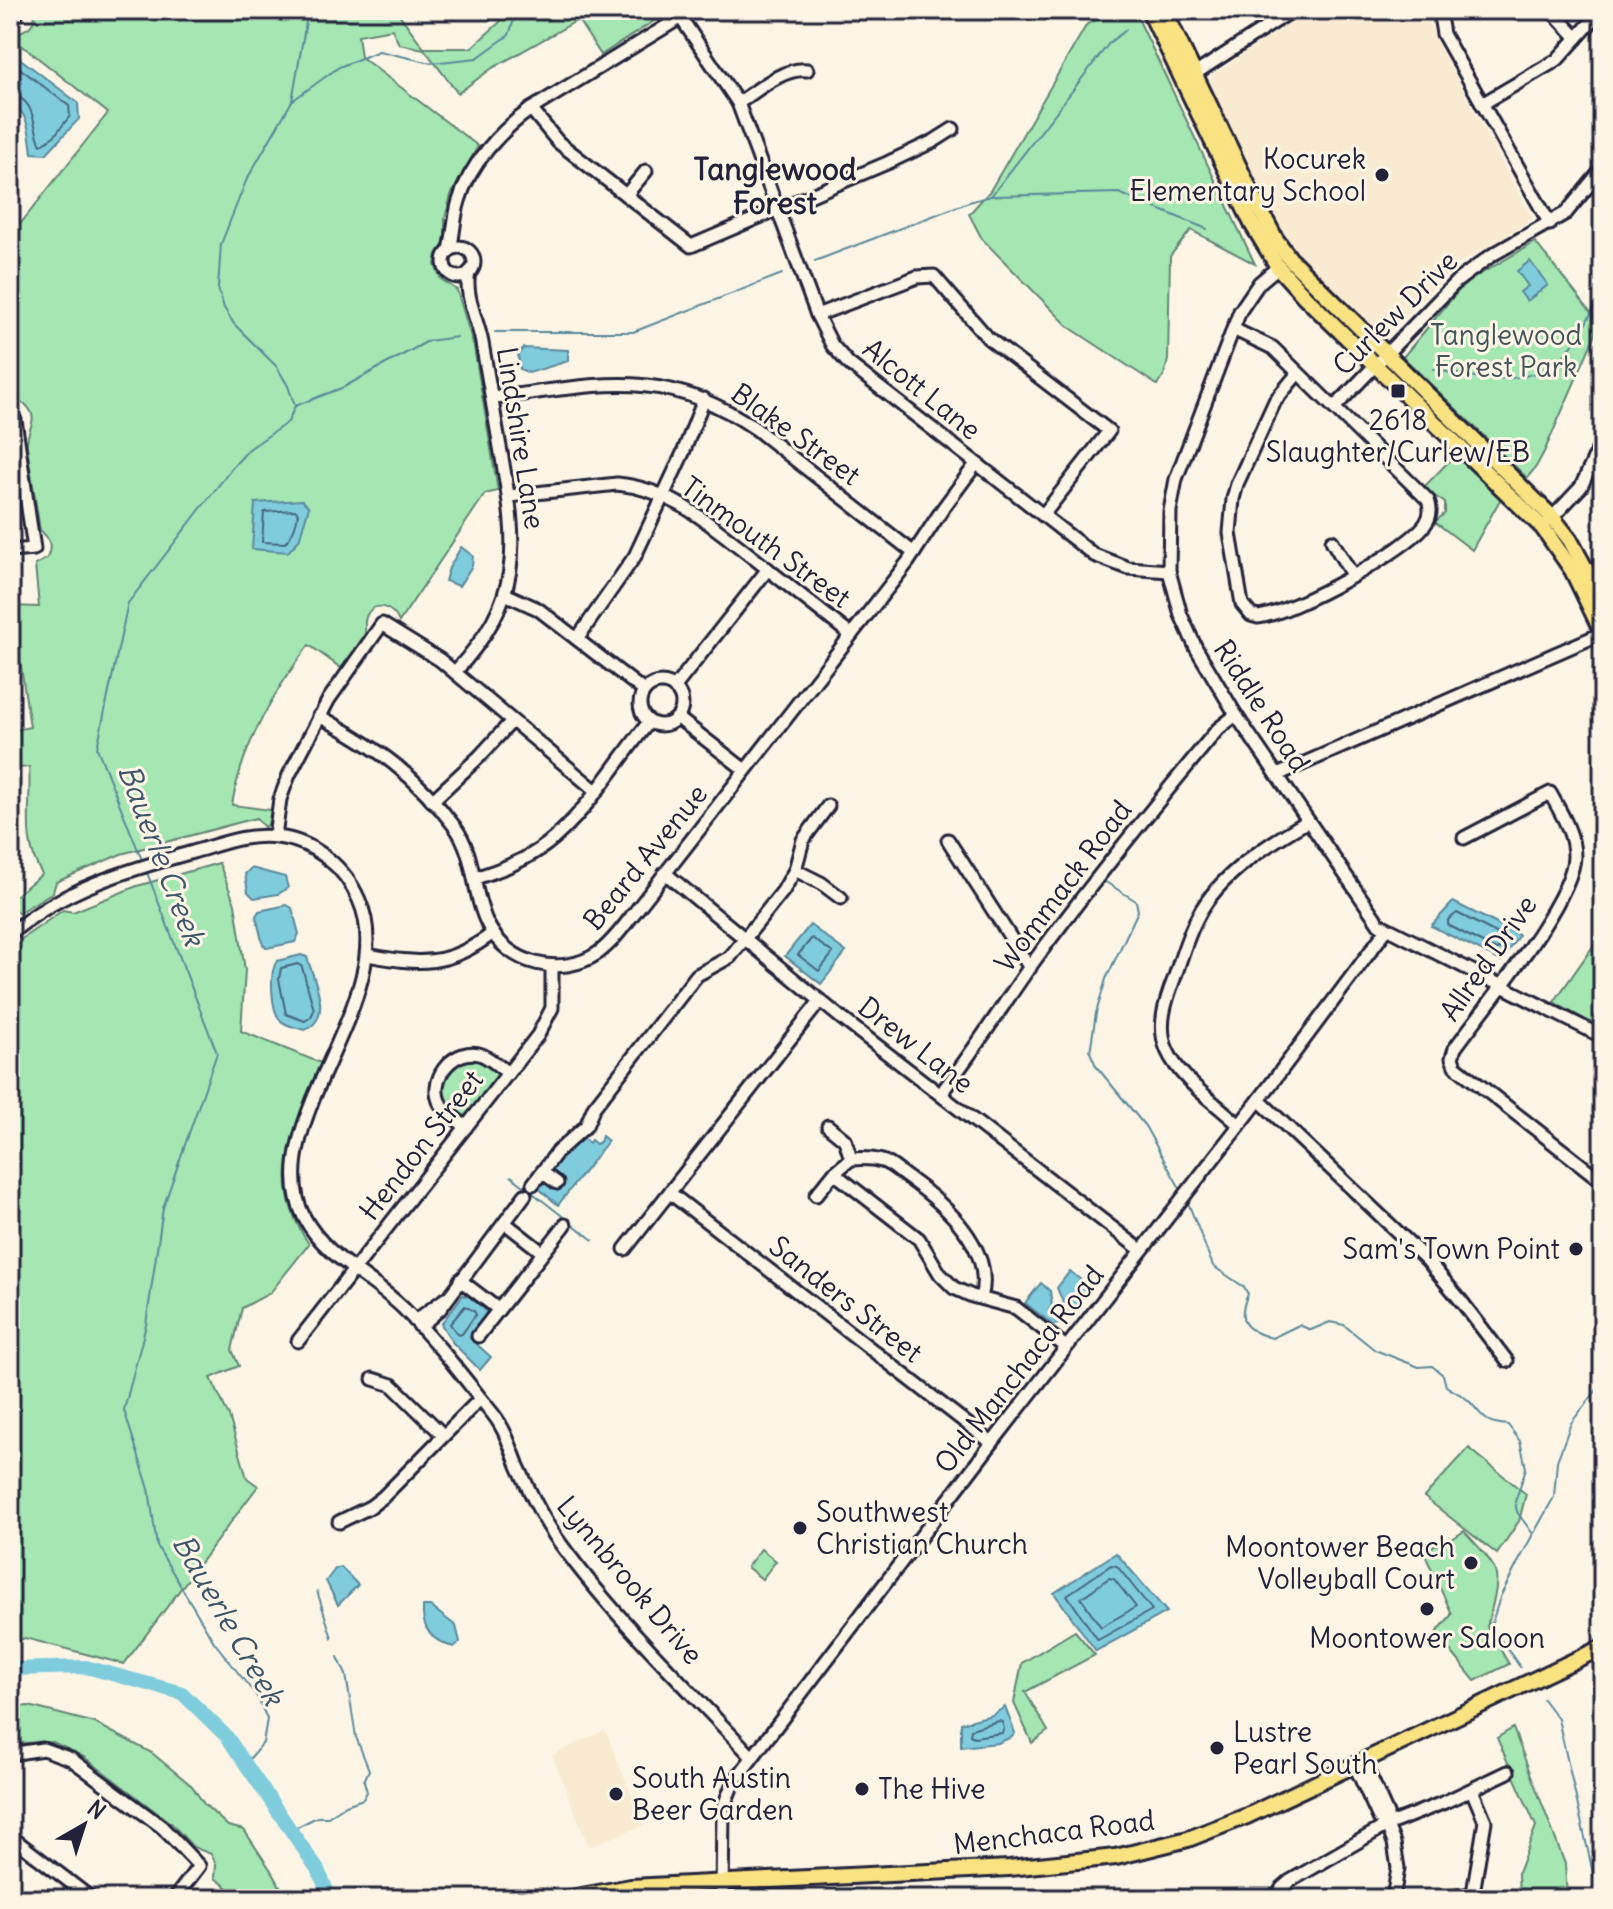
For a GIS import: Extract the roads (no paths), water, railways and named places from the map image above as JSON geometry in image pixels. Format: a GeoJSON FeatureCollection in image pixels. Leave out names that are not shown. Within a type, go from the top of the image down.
{"type":"FeatureCollection","features":[{"type":"Feature","properties":{"kind":"main road"},"geometry":{"type":"LineString","coordinates":[[1149,10],[1275,238],[1380,360]]}},
{"type":"Feature","properties":{"kind":"main road"},"geometry":{"type":"LineString","coordinates":[[1164,10],[1188,78],[1252,224],[1278,267],[1299,291],[1380,360],[1548,523],[1570,540],[1603,599]]}},
{"type":"Feature","properties":{"kind":"main road"},"geometry":{"type":"LineString","coordinates":[[1548,523],[1603,634]]}},
{"type":"Feature","properties":{"kind":"main road","name":"Menchaca Road"},"geometry":{"type":"LineString","coordinates":[[565,1899],[631,1887],[722,1892],[1116,1857],[1188,1839],[1224,1826],[1603,1647]]}},
{"type":"Feature","properties":{"kind":"street","name":"Lindshire Lane"},"geometry":{"type":"LineString","coordinates":[[455,672],[485,636],[505,594],[514,547],[509,496],[482,340],[468,293],[445,267],[444,258],[450,250],[462,191],[471,173],[500,135],[531,109],[693,10]]}},
{"type":"Feature","properties":{"kind":"street"},"geometry":{"type":"LineString","coordinates":[[1188,78],[1293,10]]}},
{"type":"Feature","properties":{"kind":"street"},"geometry":{"type":"LineString","coordinates":[[1439,10],[1443,34],[1550,224]]}},
{"type":"Feature","properties":{"kind":"street"},"geometry":{"type":"LineString","coordinates":[[1551,10],[1577,38]]}},
{"type":"Feature","properties":{"kind":"street"},"geometry":{"type":"LineString","coordinates":[[1482,104],[1549,66],[1602,10]]}},
{"type":"Feature","properties":{"kind":"street","name":"Alcott Lane"},"geometry":{"type":"LineString","coordinates":[[681,18],[738,103],[817,315],[832,345],[848,363],[1094,555],[1110,564],[1146,571],[1169,571]]}},
{"type":"Feature","properties":{"kind":"street"},"geometry":{"type":"LineString","coordinates":[[738,103],[793,70],[807,70]]}},
{"type":"Feature","properties":{"kind":"street"},"geometry":{"type":"LineString","coordinates":[[531,109],[558,142],[691,246],[887,163],[953,129]]}},
{"type":"Feature","properties":{"kind":"street","name":"Curlew Drive"},"geometry":{"type":"LineString","coordinates":[[1334,408],[1468,272],[1492,255],[1550,224],[1574,206],[1603,168]]}},
{"type":"Feature","properties":{"kind":"street"},"geometry":{"type":"LineString","coordinates":[[626,195],[646,171]]}},
{"type":"Feature","properties":{"kind":"street","name":"Lindshire Lane"},"geometry":{"type":"LineString","coordinates":[[454,227],[473,259],[468,293]]}},
{"type":"Feature","properties":{"kind":"street"},"geometry":{"type":"LineString","coordinates":[[450,250],[464,248]]}},
{"type":"Feature","properties":{"kind":"street","name":"Riddle Road"},"geometry":{"type":"LineString","coordinates":[[1278,267],[1247,298],[1176,479],[1170,511],[1169,571],[1181,615],[1196,648],[1236,715],[1373,917],[1387,929],[1603,1037]]}},
{"type":"Feature","properties":{"kind":"street"},"geometry":{"type":"LineString","coordinates":[[456,276],[469,272]]}},
{"type":"Feature","properties":{"kind":"street"},"geometry":{"type":"LineString","coordinates":[[817,315],[917,277],[934,276],[988,338],[1109,431],[1043,515]]}},
{"type":"Feature","properties":{"kind":"street"},"geometry":{"type":"LineString","coordinates":[[1233,329],[1273,348],[1428,500],[1431,508],[1429,520],[1417,535],[1352,575],[1316,595],[1265,616],[1251,615],[1242,604],[1230,533],[1233,499],[1275,401],[1298,373]]}},
{"type":"Feature","properties":{"kind":"street","name":"Blake Street"},"geometry":{"type":"LineString","coordinates":[[492,398],[632,384],[673,389],[704,399],[749,425],[914,553]]}},
{"type":"Feature","properties":{"kind":"street"},"geometry":{"type":"LineString","coordinates":[[577,639],[627,570],[664,495],[704,399]]}},
{"type":"Feature","properties":{"kind":"street"},"geometry":{"type":"LineString","coordinates":[[10,551],[34,549],[13,420]]}},
{"type":"Feature","properties":{"kind":"street"},"geometry":{"type":"LineString","coordinates":[[1548,523],[1581,487],[1603,439]]}},
{"type":"Feature","properties":{"kind":"street","name":"Beard Avenue"},"geometry":{"type":"LineString","coordinates":[[552,966],[573,964],[602,950],[851,635],[914,553],[976,464]]}},
{"type":"Feature","properties":{"kind":"street","name":"Tinmouth Street"},"geometry":{"type":"LineString","coordinates":[[509,496],[617,484],[664,495],[696,514],[851,635]]}},
{"type":"Feature","properties":{"kind":"street"},"geometry":{"type":"LineString","coordinates":[[1332,541],[1352,575]]}},
{"type":"Feature","properties":{"kind":"street"},"geometry":{"type":"LineString","coordinates":[[674,688],[768,569]]}},
{"type":"Feature","properties":{"kind":"street"},"geometry":{"type":"LineString","coordinates":[[505,594],[530,604],[644,691]]}},
{"type":"Feature","properties":{"kind":"street"},"geometry":{"type":"LineString","coordinates":[[275,836],[282,791],[319,716],[382,624],[455,672],[595,790]]}},
{"type":"Feature","properties":{"kind":"street"},"geometry":{"type":"LineString","coordinates":[[1277,775],[1603,634]]}},
{"type":"Feature","properties":{"kind":"street"},"geometry":{"type":"LineString","coordinates":[[662,683],[674,688],[683,705],[678,718],[667,725],[649,722],[641,710],[644,691],[662,683]]}},
{"type":"Feature","properties":{"kind":"street","name":"Wommack Road"},"geometry":{"type":"LineString","coordinates":[[942,1096],[1030,968],[1134,830],[1218,729],[1236,715]]}},
{"type":"Feature","properties":{"kind":"street"},"geometry":{"type":"LineString","coordinates":[[319,716],[386,756],[432,801],[460,835],[481,906],[493,933],[517,956],[536,964],[552,966]]}},
{"type":"Feature","properties":{"kind":"street"},"geometry":{"type":"LineString","coordinates":[[678,718],[745,770]]}},
{"type":"Feature","properties":{"kind":"street"},"geometry":{"type":"LineString","coordinates":[[432,801],[512,721]]}},
{"type":"Feature","properties":{"kind":"street"},"geometry":{"type":"LineString","coordinates":[[475,878],[512,865],[548,843],[566,826],[649,722]]}},
{"type":"Feature","properties":{"kind":"street","name":"Allred Drive"},"geometry":{"type":"LineString","coordinates":[[1464,838],[1550,793],[1566,823],[1574,859],[1569,881],[1503,985],[1455,1048],[1452,1058],[1455,1066],[1603,1182]]}},
{"type":"Feature","properties":{"kind":"street"},"geometry":{"type":"LineString","coordinates":[[533,1184],[557,1152],[586,1126],[594,1107],[697,975],[727,960],[783,891],[795,870],[803,840],[828,806]]}},
{"type":"Feature","properties":{"kind":"street"},"geometry":{"type":"LineString","coordinates":[[1239,1125],[1171,1058],[1163,1038],[1165,1006],[1193,926],[1212,895],[1246,863],[1308,821]]}},
{"type":"Feature","properties":{"kind":"street","name":"Lynnbrook Drive"},"geometry":{"type":"LineString","coordinates":[[12,928],[79,890],[133,870],[248,836],[275,836],[303,844],[321,854],[342,873],[364,914],[368,955],[300,1140],[294,1175],[297,1197],[306,1221],[329,1250],[401,1306],[480,1399],[501,1426],[534,1502],[555,1535],[627,1621],[752,1757]]}},
{"type":"Feature","properties":{"kind":"street"},"geometry":{"type":"LineString","coordinates":[[948,840],[1030,968]]}},
{"type":"Feature","properties":{"kind":"street"},"geometry":{"type":"LineString","coordinates":[[795,870],[821,883],[841,898]]}},
{"type":"Feature","properties":{"kind":"street","name":"Drew Lane"},"geometry":{"type":"LineString","coordinates":[[665,873],[820,1001],[1141,1250]]}},
{"type":"Feature","properties":{"kind":"street","name":"Old Manchaca Road"},"geometry":{"type":"LineString","coordinates":[[722,1892],[723,1808],[733,1783],[1387,929]]}},
{"type":"Feature","properties":{"kind":"street"},"geometry":{"type":"LineString","coordinates":[[368,955],[419,962],[440,961],[468,951],[493,933]]}},
{"type":"Feature","properties":{"kind":"street","name":"Hendon Street"},"geometry":{"type":"LineString","coordinates":[[298,1341],[538,1035],[553,999],[552,966]]}},
{"type":"Feature","properties":{"kind":"street"},"geometry":{"type":"LineString","coordinates":[[625,1249],[820,1001]]}},
{"type":"Feature","properties":{"kind":"street"},"geometry":{"type":"LineString","coordinates":[[466,1127],[439,1101],[438,1084],[444,1069],[459,1056],[474,1054],[488,1058],[508,1073]]}},
{"type":"Feature","properties":{"kind":"street"},"geometry":{"type":"LineString","coordinates":[[1259,1100],[1427,1260],[1507,1361]]}},
{"type":"Feature","properties":{"kind":"street"},"geometry":{"type":"LineString","coordinates":[[828,1126],[845,1140],[851,1159]]}},
{"type":"Feature","properties":{"kind":"street"},"geometry":{"type":"LineString","coordinates":[[816,1195],[834,1173],[851,1159],[885,1161],[940,1203],[974,1246],[982,1260],[985,1280],[981,1298]]}},
{"type":"Feature","properties":{"kind":"street"},"geometry":{"type":"LineString","coordinates":[[542,1172],[557,1183]]}},
{"type":"Feature","properties":{"kind":"street"},"geometry":{"type":"LineString","coordinates":[[834,1173],[919,1239],[936,1269],[954,1288],[1016,1308],[1066,1347]]}},
{"type":"Feature","properties":{"kind":"street","name":"Sanders Street"},"geometry":{"type":"LineString","coordinates":[[670,1193],[992,1443]]}},
{"type":"Feature","properties":{"kind":"street"},"geometry":{"type":"LineString","coordinates":[[417,1324],[435,1314],[525,1195]]}},
{"type":"Feature","properties":{"kind":"street"},"geometry":{"type":"LineString","coordinates":[[505,1223],[542,1252]]}},
{"type":"Feature","properties":{"kind":"street"},"geometry":{"type":"LineString","coordinates":[[478,1336],[565,1225]]}},
{"type":"Feature","properties":{"kind":"street"},"geometry":{"type":"LineString","coordinates":[[460,1280],[498,1309]]}},
{"type":"Feature","properties":{"kind":"street"},"geometry":{"type":"LineString","coordinates":[[373,1379],[392,1385],[442,1434]]}},
{"type":"Feature","properties":{"kind":"street"},"geometry":{"type":"LineString","coordinates":[[339,1522],[383,1497],[480,1399]]}},
{"type":"Feature","properties":{"kind":"street"},"geometry":{"type":"LineString","coordinates":[[10,1754],[43,1749],[71,1759],[171,1835],[199,1866],[174,1899]]}},
{"type":"Feature","properties":{"kind":"street"},"geometry":{"type":"LineString","coordinates":[[1359,1764],[1387,1814],[1398,1868],[1393,1899]]}},
{"type":"Feature","properties":{"kind":"street"},"geometry":{"type":"LineString","coordinates":[[1276,1899],[1290,1881],[1387,1825],[1508,1772]]}},
{"type":"Feature","properties":{"kind":"street"},"geometry":{"type":"LineString","coordinates":[[1438,1899],[1472,1897],[1485,1821],[1472,1790]]}},
{"type":"Feature","properties":{"kind":"street"},"geometry":{"type":"LineString","coordinates":[[10,1836],[92,1899]]}},
{"type":"Feature","properties":{"kind":"water"},"geometry":{"type":"Polygon","coordinates":[[[18,57],[78,103],[79,119],[46,154],[32,153],[25,117],[10,100],[10,59],[18,57]]]}},
{"type":"Feature","properties":{"kind":"water"},"geometry":{"type":"Polygon","coordinates":[[[1530,261],[1548,285],[1527,301],[1520,292],[1528,286],[1517,271],[1530,261]]]}},
{"type":"Feature","properties":{"kind":"water"},"geometry":{"type":"Polygon","coordinates":[[[523,348],[568,350],[568,361],[529,373],[520,369],[518,356],[523,348]]]}},
{"type":"Feature","properties":{"kind":"water"},"geometry":{"type":"Polygon","coordinates":[[[302,500],[309,507],[299,540],[288,552],[252,549],[255,503],[302,500]]]}},
{"type":"Feature","properties":{"kind":"water"},"geometry":{"type":"Polygon","coordinates":[[[461,547],[473,556],[472,566],[459,586],[445,581],[461,547]]]}},
{"type":"Feature","properties":{"kind":"water"},"geometry":{"type":"Polygon","coordinates":[[[251,868],[285,877],[288,888],[278,894],[254,898],[248,892],[245,874],[251,868]]]}},
{"type":"Feature","properties":{"kind":"water"},"geometry":{"type":"Polygon","coordinates":[[[1453,902],[1519,935],[1501,961],[1431,926],[1453,902]]]}},
{"type":"Feature","properties":{"kind":"water"},"geometry":{"type":"Polygon","coordinates":[[[287,905],[292,908],[299,934],[295,942],[267,948],[263,945],[256,916],[259,911],[287,905]]]}},
{"type":"Feature","properties":{"kind":"water"},"geometry":{"type":"Polygon","coordinates":[[[810,925],[846,952],[821,984],[785,956],[810,925]]]}},
{"type":"Feature","properties":{"kind":"water"},"geometry":{"type":"Polygon","coordinates":[[[301,955],[307,957],[320,998],[319,1016],[305,1030],[280,1020],[272,990],[277,961],[301,955]]]}},
{"type":"Feature","properties":{"kind":"water"},"geometry":{"type":"Polygon","coordinates":[[[602,1136],[608,1141],[558,1205],[537,1187],[542,1180],[547,1181],[559,1159],[583,1138],[596,1144],[602,1136]]]}},
{"type":"Feature","properties":{"kind":"water"},"geometry":{"type":"Polygon","coordinates":[[[1070,1271],[1088,1286],[1064,1323],[1053,1325],[1025,1303],[1041,1283],[1050,1291],[1052,1306],[1049,1309],[1059,1317],[1065,1307],[1057,1288],[1070,1271]]]}},
{"type":"Feature","properties":{"kind":"water"},"geometry":{"type":"Polygon","coordinates":[[[463,1295],[486,1311],[470,1338],[491,1357],[480,1370],[453,1343],[441,1324],[463,1295]]]}},
{"type":"Feature","properties":{"kind":"water"},"geometry":{"type":"Polygon","coordinates":[[[1116,1553],[1167,1612],[1096,1651],[1054,1593],[1116,1553]]]}},
{"type":"Feature","properties":{"kind":"water"},"geometry":{"type":"Polygon","coordinates":[[[341,1567],[358,1585],[338,1605],[326,1581],[335,1569],[341,1567]]]}},
{"type":"Feature","properties":{"kind":"water"},"geometry":{"type":"Polygon","coordinates":[[[423,1606],[430,1606],[456,1626],[460,1642],[454,1647],[434,1638],[426,1628],[423,1606]]]}},
{"type":"Feature","properties":{"kind":"water"},"geometry":{"type":"Polygon","coordinates":[[[1005,1707],[1015,1733],[1012,1737],[998,1743],[961,1747],[961,1723],[992,1715],[1005,1707]]]}},
{"type":"Feature","properties":{"kind":"waterway","name":"Bauerle Creek"},"geometry":{"type":"LineString","coordinates":[[142,860],[97,748],[128,603],[232,468],[249,449],[288,422],[295,406],[277,367],[234,324],[224,308],[218,288],[221,244],[246,181],[292,101],[308,10]]}},
{"type":"Feature","properties":{"kind":"waterway"},"geometry":{"type":"LineString","coordinates":[[292,101],[339,67],[379,51],[431,63],[477,58],[509,35],[517,10]]}},
{"type":"Feature","properties":{"kind":"waterway"},"geometry":{"type":"LineString","coordinates":[[815,261],[991,196],[1110,42],[1126,30]]}},
{"type":"Feature","properties":{"kind":"waterway"},"geometry":{"type":"LineString","coordinates":[[991,196],[1119,193],[1207,229]]}},
{"type":"Feature","properties":{"kind":"waterway"},"geometry":{"type":"LineString","coordinates":[[495,332],[633,332],[782,274]]}},
{"type":"Feature","properties":{"kind":"waterway"},"geometry":{"type":"LineString","coordinates":[[1433,369],[1472,376],[1511,378],[1547,368],[1563,357],[1576,340],[1603,290]]}},
{"type":"Feature","properties":{"kind":"waterway"},"geometry":{"type":"LineString","coordinates":[[295,406],[344,387],[428,341],[457,337]]}},
{"type":"Feature","properties":{"kind":"waterway","name":"Bauerle Creek"},"geometry":{"type":"LineString","coordinates":[[146,870],[217,1053],[163,1208],[146,1325],[124,1410],[149,1489],[157,1546],[214,1642],[258,1698],[267,1719],[263,1743],[245,1764]]}},
{"type":"Feature","properties":{"kind":"waterway"},"geometry":{"type":"LineString","coordinates":[[1104,881],[1136,901],[1138,911],[1106,979],[1096,1013],[1090,1052],[1096,1066],[1145,1126],[1181,1190]]}},
{"type":"Feature","properties":{"kind":"waterway"},"geometry":{"type":"LineString","coordinates":[[511,1176],[593,1240]]}},
{"type":"Feature","properties":{"kind":"waterway"},"geometry":{"type":"LineString","coordinates":[[1187,1200],[1213,1266],[1244,1287],[1248,1294],[1243,1318],[1249,1328],[1272,1338],[1299,1325],[1311,1330],[1330,1322],[1344,1325],[1375,1350],[1419,1367],[1432,1366],[1443,1375],[1446,1386],[1467,1399],[1488,1421],[1508,1425],[1520,1441],[1526,1468],[1515,1502],[1517,1512],[1533,1534],[1500,1597],[1491,1626],[1520,1667]]}},
{"type":"Feature","properties":{"kind":"waterway"},"geometry":{"type":"LineString","coordinates":[[1534,1533],[1554,1497],[1557,1461],[1571,1423],[1603,1382]]}},
{"type":"Feature","properties":{"kind":"waterway"},"geometry":{"type":"LineString","coordinates":[[317,1591],[332,1638]]}},
{"type":"Feature","properties":{"kind":"waterway"},"geometry":{"type":"LineString","coordinates":[[291,1830],[317,1817],[328,1817],[346,1805],[363,1799],[367,1792],[364,1781],[369,1770],[356,1737],[346,1675],[338,1657]]}},
{"type":"Feature","properties":{"kind":"waterway"},"geometry":{"type":"LineString","coordinates":[[10,1669],[86,1667],[182,1693],[227,1737],[318,1870],[331,1899]]}},
{"type":"Feature","properties":{"kind":"waterway"},"geometry":{"type":"LineString","coordinates":[[1543,1699],[1558,1719],[1599,1899]]}},
{"type":"Feature","properties":{"kind":"place","name":"Kocurek Elementary School"},"geometry":{"type":"Point","coordinates":[1382,175]}},
{"type":"Feature","properties":{"kind":"place","name":"2618 Slaughter/Curlew/EB"},"geometry":{"type":"Point","coordinates":[1398,391]}},
{"type":"Feature","properties":{"kind":"place","name":"Sam's Town Point"},"geometry":{"type":"Point","coordinates":[1576,1249]}},
{"type":"Feature","properties":{"kind":"place","name":"Southwest Christian Church"},"geometry":{"type":"Point","coordinates":[800,1528]}},
{"type":"Feature","properties":{"kind":"place","name":"Moontower Beach Volleyball Court"},"geometry":{"type":"Point","coordinates":[1471,1563]}},
{"type":"Feature","properties":{"kind":"place","name":"Moontower Saloon"},"geometry":{"type":"Point","coordinates":[1427,1609]}},
{"type":"Feature","properties":{"kind":"place","name":"Lustre Pearl South"},"geometry":{"type":"Point","coordinates":[1217,1748]}},
{"type":"Feature","properties":{"kind":"place","name":"The Hive"},"geometry":{"type":"Point","coordinates":[862,1789]}},
{"type":"Feature","properties":{"kind":"place","name":"South Austin Beer Garden"},"geometry":{"type":"Point","coordinates":[616,1794]}},
{"type":"Feature","properties":{"kind":"district","name":"Tanglewood Forest"},"geometry":{"type":"Point","coordinates":[775,187]}},
{"type":"Feature","properties":{"kind":"park label","name":"Tanglewood Forest Park"},"geometry":{"type":"Point","coordinates":[1506,351]}}]}
